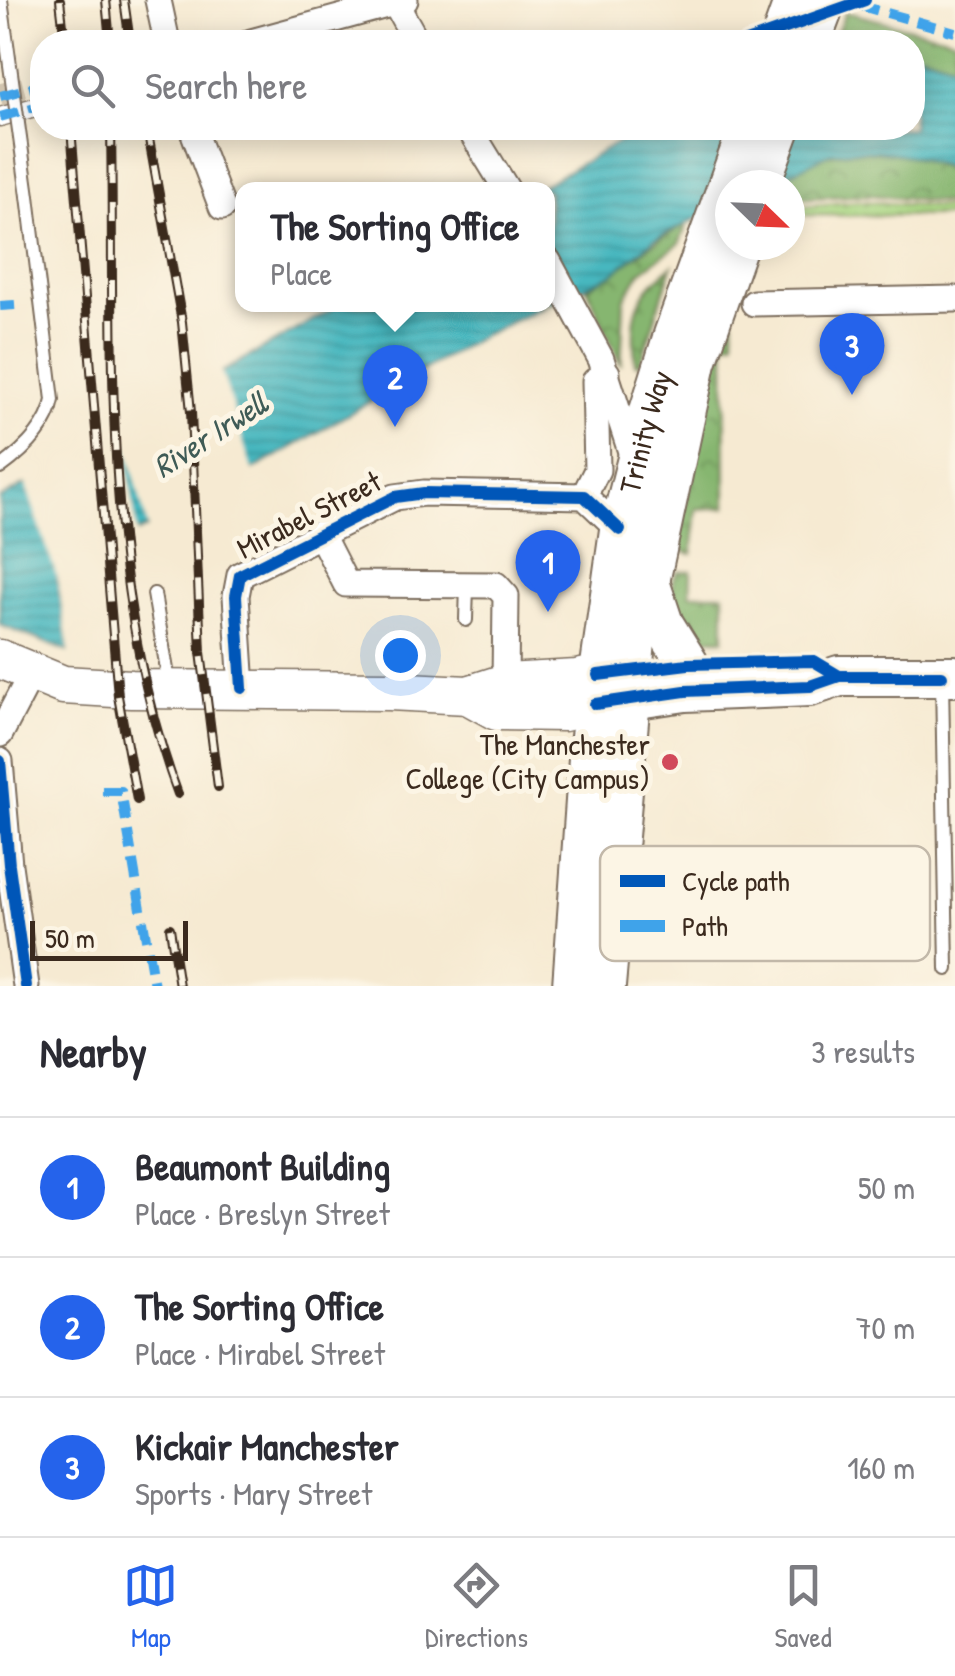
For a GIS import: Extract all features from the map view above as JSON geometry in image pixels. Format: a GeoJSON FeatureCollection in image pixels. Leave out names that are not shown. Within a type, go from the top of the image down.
{"type":"FeatureCollection","features":[{"type":"Feature","properties":{"kind":"highway"},"geometry":{"type":"LineString","coordinates":[[785,30],[796,0]]}},
{"type":"Feature","properties":{"kind":"highway"},"geometry":{"type":"LineString","coordinates":[[815,30],[826,0]]}},
{"type":"Feature","properties":{"kind":"highway","name":"Trinity Way"},"geometry":{"type":"LineString","coordinates":[[609,846],[620,530],[636,466],[721,295],[747,140]]}},
{"type":"Feature","properties":{"kind":"highway"},"geometry":{"type":"LineString","coordinates":[[765,170],[776,140]]}},
{"type":"Feature","properties":{"kind":"highway","name":"Trinity Way"},"geometry":{"type":"LineString","coordinates":[[572,986],[574,932],[614,688],[649,582],[682,420],[732,260]]}},
{"type":"Feature","properties":{"kind":"highway"},"geometry":{"type":"LineString","coordinates":[[649,582],[664,624],[688,664]]}},
{"type":"Feature","properties":{"kind":"highway"},"geometry":{"type":"LineString","coordinates":[[614,688],[688,664],[814,661],[840,676]]}},
{"type":"Feature","properties":{"kind":"highway"},"geometry":{"type":"LineString","coordinates":[[614,688],[685,691],[810,686],[840,676],[948,676]]}},
{"type":"Feature","properties":{"kind":"highway","name":"Trinity Way"},"geometry":{"type":"LineString","coordinates":[[605,986],[606,961]]}},
{"type":"Feature","properties":{"kind":"main road"},"geometry":{"type":"LineString","coordinates":[[16,666],[72,687],[468,695],[506,683],[576,679],[614,688]]}},
{"type":"Feature","properties":{"kind":"main road"},"geometry":{"type":"LineString","coordinates":[[468,695],[497,711],[564,712],[614,688]]}},
{"type":"Feature","properties":{"kind":"street"},"geometry":{"type":"LineString","coordinates":[[158,0],[164,30]]}},
{"type":"Feature","properties":{"kind":"street"},"geometry":{"type":"LineString","coordinates":[[296,30],[400,2],[412,30]]}},
{"type":"Feature","properties":{"kind":"street"},"geometry":{"type":"LineString","coordinates":[[0,117],[30,108]]}},
{"type":"Feature","properties":{"kind":"street"},"geometry":{"type":"LineString","coordinates":[[196,140],[222,208]]}},
{"type":"Feature","properties":{"kind":"street"},"geometry":{"type":"LineString","coordinates":[[476,140],[502,182]]}},
{"type":"Feature","properties":{"kind":"street"},"geometry":{"type":"LineString","coordinates":[[555,273],[607,373],[636,466]]}},
{"type":"Feature","properties":{"kind":"street"},"geometry":{"type":"LineString","coordinates":[[721,295],[955,299]]}},
{"type":"Feature","properties":{"kind":"street"},"geometry":{"type":"LineString","coordinates":[[607,373],[595,381],[597,470],[584,496],[620,530]]}},
{"type":"Feature","properties":{"kind":"street","name":"Mirabel Street"},"geometry":{"type":"LineString","coordinates":[[242,688],[236,580],[244,570],[407,494],[584,496]]}},
{"type":"Feature","properties":{"kind":"street"},"geometry":{"type":"LineString","coordinates":[[320,532],[346,584],[496,585],[506,596],[506,683]]}},
{"type":"Feature","properties":{"kind":"street"},"geometry":{"type":"LineString","coordinates":[[0,734],[16,666]]}},
{"type":"Feature","properties":{"kind":"street"},"geometry":{"type":"LineString","coordinates":[[0,761],[9,866],[26,986]]}},
{"type":"Feature","properties":{"kind":"lane"},"geometry":{"type":"LineString","coordinates":[[0,468],[29,442],[48,415],[53,400],[1,0]]}},
{"type":"Feature","properties":{"kind":"lane"},"geometry":{"type":"LineString","coordinates":[[466,584],[466,620]]}},
{"type":"Feature","properties":{"kind":"lane"},"geometry":{"type":"LineString","coordinates":[[154,594],[170,689]]}},
{"type":"Feature","properties":{"kind":"lane"},"geometry":{"type":"LineString","coordinates":[[947,970],[948,676]]}},
{"type":"Feature","properties":{"kind":"green space"},"geometry":{"type":"Polygon","coordinates":[[[845,12],[918,30],[838,30],[845,12]]]}},
{"type":"Feature","properties":{"kind":"green space"},"geometry":{"type":"Polygon","coordinates":[[[925,32],[955,39],[955,64],[925,55],[925,32]]]}},
{"type":"Feature","properties":{"kind":"green space"},"geometry":{"type":"Polygon","coordinates":[[[862,149],[893,151],[955,170],[955,204],[870,195],[805,198],[805,170],[791,170],[827,155],[862,149]]]}},
{"type":"Feature","properties":{"kind":"green space"},"geometry":{"type":"Polygon","coordinates":[[[859,201],[955,208],[955,216],[805,215],[805,206],[859,201]]]}},
{"type":"Feature","properties":{"kind":"green space"},"geometry":{"type":"Polygon","coordinates":[[[687,224],[679,244],[640,272],[624,299],[621,365],[587,288],[687,224]]]}},
{"type":"Feature","properties":{"kind":"green space"},"geometry":{"type":"Polygon","coordinates":[[[672,266],[639,365],[635,363],[634,346],[637,308],[649,287],[672,266]]]}},
{"type":"Feature","properties":{"kind":"green space"},"geometry":{"type":"Polygon","coordinates":[[[734,321],[734,341],[725,342],[726,507],[697,509],[692,554],[681,550],[678,541],[717,354],[734,321]]]}},
{"type":"Feature","properties":{"kind":"green space"},"geometry":{"type":"Polygon","coordinates":[[[678,571],[691,571],[690,594],[724,594],[724,639],[699,636],[685,624],[673,597],[678,571]]]}},
{"type":"Feature","properties":{"kind":"water"},"geometry":{"type":"Polygon","coordinates":[[[925,55],[955,64],[955,170],[894,153],[863,151],[831,153],[796,170],[715,170],[715,210],[654,240],[613,274],[555,301],[555,182],[548,182],[622,140],[925,140],[925,55]]]}},
{"type":"Feature","properties":{"kind":"water","name":"River Irwell"},"geometry":{"type":"Polygon","coordinates":[[[327,312],[532,312],[480,337],[253,470],[57,577],[70,652],[0,625],[0,499],[327,312]]]}},
{"type":"Feature","properties":{"kind":"pier"},"geometry":{"type":"Polygon","coordinates":[[[220,367],[254,476],[149,533],[125,439],[138,539],[63,580],[75,652],[70,657],[57,577],[24,479],[220,367]]]}},
{"type":"Feature","properties":{"kind":"tunnel"},"geometry":{"type":"LineString","coordinates":[[0,96],[30,88]]}},
{"type":"Feature","properties":{"kind":"railway"},"geometry":{"type":"LineString","coordinates":[[60,0],[64,30]]}},
{"type":"Feature","properties":{"kind":"railway"},"geometry":{"type":"LineString","coordinates":[[106,0],[109,30]]}},
{"type":"Feature","properties":{"kind":"railway"},"geometry":{"type":"LineString","coordinates":[[124,0],[128,30]]}},
{"type":"Feature","properties":{"kind":"railway"},"geometry":{"type":"LineString","coordinates":[[72,140],[118,696],[137,800]]}},
{"type":"Feature","properties":{"kind":"railway"},"geometry":{"type":"LineString","coordinates":[[111,140],[113,380],[123,548],[135,632],[153,714],[178,794]]}},
{"type":"Feature","properties":{"kind":"railway"},"geometry":{"type":"LineString","coordinates":[[149,140],[182,322],[191,412],[201,652],[218,787]]}},
{"type":"Feature","properties":{"kind":"railway"},"geometry":{"type":"LineString","coordinates":[[170,928],[179,986]]}},
{"type":"Feature","properties":{"kind":"marked path"},"geometry":{"type":"LineString","coordinates":[[858,5],[955,32]]}},
{"type":"Feature","properties":{"kind":"marked path"},"geometry":{"type":"LineString","coordinates":[[0,96],[30,88]]}},
{"type":"Feature","properties":{"kind":"marked path"},"geometry":{"type":"LineString","coordinates":[[0,117],[30,108]]}},
{"type":"Feature","properties":{"kind":"marked path"},"geometry":{"type":"LineString","coordinates":[[0,306],[15,305]]}},
{"type":"Feature","properties":{"kind":"marked path"},"geometry":{"type":"LineString","coordinates":[[102,791],[121,791],[154,986]]}},
{"type":"Feature","properties":{"kind":"cycle path"},"geometry":{"type":"LineString","coordinates":[[780,30],[865,0]]}},
{"type":"Feature","properties":{"kind":"cycle path"},"geometry":{"type":"LineString","coordinates":[[242,688],[236,596],[240,575],[395,497],[424,493],[584,496],[620,530]]}},
{"type":"Feature","properties":{"kind":"cycle path"},"geometry":{"type":"LineString","coordinates":[[598,675],[688,664],[814,661],[839,676]]}},
{"type":"Feature","properties":{"kind":"cycle path"},"geometry":{"type":"LineString","coordinates":[[595,704],[685,691],[810,686],[839,676],[942,676]]}},
{"type":"Feature","properties":{"kind":"cycle path"},"geometry":{"type":"LineString","coordinates":[[0,761],[26,986]]}},
{"type":"Feature","properties":{"kind":"place","name":"Kickair Manchester"},"geometry":{"type":"Point","coordinates":[852,395]}},
{"type":"Feature","properties":{"kind":"place","name":"The Sorting Office"},"geometry":{"type":"Point","coordinates":[395,427]}},
{"type":"Feature","properties":{"kind":"place","name":"Beaumont Building"},"geometry":{"type":"Point","coordinates":[548,612]}},
{"type":"Feature","properties":{"kind":"place","name":"The Manchester College (City Campus)"},"geometry":{"type":"Point","coordinates":[670,762]}}]}
